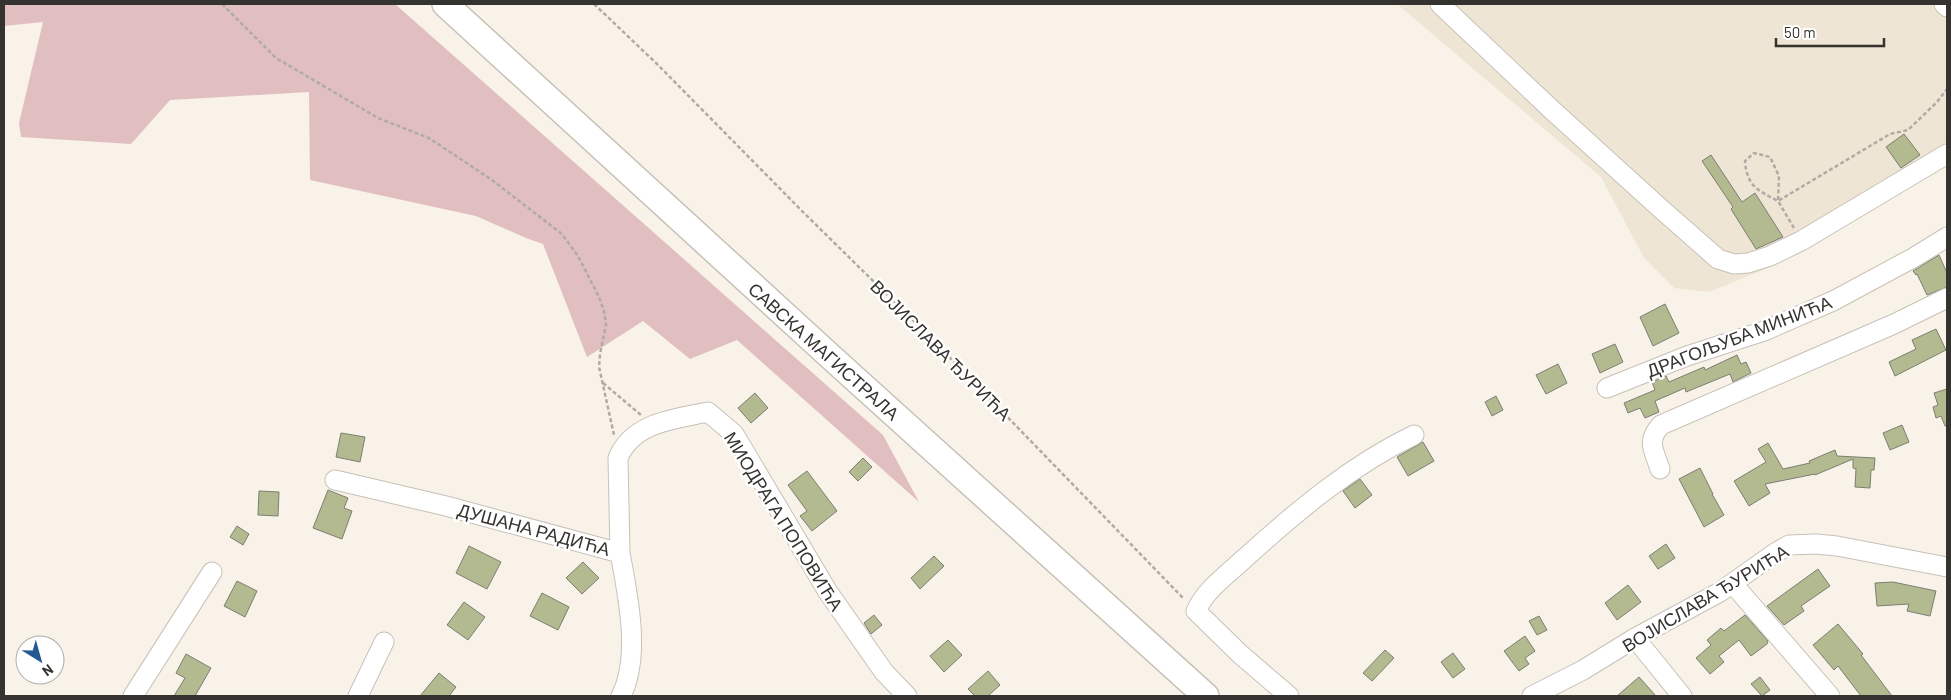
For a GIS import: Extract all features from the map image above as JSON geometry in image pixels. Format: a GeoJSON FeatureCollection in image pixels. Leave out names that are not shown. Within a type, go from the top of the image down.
{"type":"FeatureCollection","features":[{"type":"Feature","properties":{"kind":"main road","name":"САВСКА МАГИСТРАЛА"},"geometry":{"type":"LineString","coordinates":[[445,4],[832,358],[1206,696]]}},
{"type":"Feature","properties":{"kind":"street"},"geometry":{"type":"LineString","coordinates":[[1440,4],[1559,117],[1718,259],[1734,264],[1748,263],[1770,256],[1801,240],[1947,154]]}},
{"type":"Feature","properties":{"kind":"street"},"geometry":{"type":"LineString","coordinates":[[1944,4],[1947,7]]}},
{"type":"Feature","properties":{"kind":"street","name":"ДРАГОЉУБА МИНИЋА"},"geometry":{"type":"LineString","coordinates":[[1607,388],[1687,356],[1764,330],[1833,301],[1913,258],[1947,237]]}},
{"type":"Feature","properties":{"kind":"street"},"geometry":{"type":"LineString","coordinates":[[1660,469],[1651,443],[1654,434],[1661,426],[1894,324],[1947,298]]}},
{"type":"Feature","properties":{"kind":"street","name":"МИОДРАГА ПОПОВИЋА"},"geometry":{"type":"LineString","coordinates":[[618,458],[631,440],[655,423],[708,412],[734,434],[828,592],[884,672],[907,696]]}},
{"type":"Feature","properties":{"kind":"street"},"geometry":{"type":"LineString","coordinates":[[1289,696],[1240,654],[1196,611],[1209,592],[1303,507],[1375,456],[1414,435]]}},
{"type":"Feature","properties":{"kind":"street"},"geometry":{"type":"LineString","coordinates":[[618,458],[620,553]]}},
{"type":"Feature","properties":{"kind":"street","name":"ДУШАНА РАДИЋА"},"geometry":{"type":"LineString","coordinates":[[335,480],[446,506],[620,553],[631,637],[631,656],[626,685],[621,696]]}},
{"type":"Feature","properties":{"kind":"street","name":"ВОЈИСЛАВА ЂУРИЋА"},"geometry":{"type":"LineString","coordinates":[[1532,696],[1583,670],[1635,638],[1733,584],[1779,550],[1789,546],[1799,544],[1837,546],[1947,567]]}},
{"type":"Feature","properties":{"kind":"street"},"geometry":{"type":"LineString","coordinates":[[133,696],[212,572]]}},
{"type":"Feature","properties":{"kind":"street"},"geometry":{"type":"LineString","coordinates":[[1733,584],[1830,696]]}},
{"type":"Feature","properties":{"kind":"street"},"geometry":{"type":"LineString","coordinates":[[1635,638],[1682,696]]}},
{"type":"Feature","properties":{"kind":"street"},"geometry":{"type":"LineString","coordinates":[[358,696],[384,642]]}},
{"type":"Feature","properties":{"kind":"path"},"geometry":{"type":"LineString","coordinates":[[222,4],[276,58],[378,118],[429,138],[492,180],[562,234],[578,256],[604,311],[606,325],[600,354],[600,367],[618,458]]}},
{"type":"Feature","properties":{"kind":"path","name":"ВОЈИСЛАВА ЂУРИЋА"},"geometry":{"type":"LineString","coordinates":[[594,4],[656,63],[742,152],[924,331],[1196,611]]}},
{"type":"Feature","properties":{"kind":"path"},"geometry":{"type":"LineString","coordinates":[[1778,201],[1890,134],[1908,130],[1937,102],[1947,89]]}},
{"type":"Feature","properties":{"kind":"path"},"geometry":{"type":"LineString","coordinates":[[1778,201],[1779,176],[1770,157],[1754,153],[1745,161],[1746,174],[1755,189],[1778,201],[1801,240]]}},
{"type":"Feature","properties":{"kind":"path"},"geometry":{"type":"LineString","coordinates":[[603,384],[632,409],[655,423]]}},
{"type":"Feature","properties":{"kind":"shaded area"},"geometry":{"type":"Polygon","coordinates":[[[4,4],[395,4],[883,435],[919,502],[737,340],[690,359],[643,321],[587,357],[543,244],[476,216],[310,180],[309,92],[170,100],[131,144],[21,137],[19,123],[43,22],[4,26],[4,4]]]}},
{"type":"Feature","properties":{"kind":"shaded area"},"geometry":{"type":"Polygon","coordinates":[[[1397,4],[1947,4],[1947,166],[1766,269],[1709,292],[1674,288],[1644,258],[1601,177],[1397,4]]]}},
{"type":"Feature","properties":{"kind":"building"},"geometry":{"type":"Polygon","coordinates":[[[1904,134],[1920,155],[1901,168],[1886,147],[1904,134]]]}},
{"type":"Feature","properties":{"kind":"building"},"geometry":{"type":"Polygon","coordinates":[[[1711,155],[1742,202],[1755,193],[1783,237],[1756,249],[1731,209],[1733,207],[1702,161],[1711,155]]]}},
{"type":"Feature","properties":{"kind":"building"},"geometry":{"type":"Polygon","coordinates":[[[1939,255],[1947,273],[1947,287],[1927,295],[1917,274],[1913,271],[1939,255]]]}},
{"type":"Feature","properties":{"kind":"building"},"geometry":{"type":"Polygon","coordinates":[[[1665,304],[1679,333],[1653,346],[1640,317],[1665,304]]]}},
{"type":"Feature","properties":{"kind":"building"},"geometry":{"type":"Polygon","coordinates":[[[1936,329],[1946,350],[1895,376],[1889,362],[1916,349],[1912,340],[1936,329]]]}},
{"type":"Feature","properties":{"kind":"building"},"geometry":{"type":"Polygon","coordinates":[[[1615,344],[1623,362],[1600,373],[1592,354],[1615,344]]]}},
{"type":"Feature","properties":{"kind":"building"},"geometry":{"type":"Polygon","coordinates":[[[1737,355],[1741,364],[1746,362],[1751,373],[1733,382],[1730,374],[1686,392],[1685,388],[1655,401],[1659,412],[1645,418],[1640,408],[1628,413],[1624,403],[1655,390],[1652,382],[1666,376],[1669,382],[1704,367],[1705,370],[1737,355]]]}},
{"type":"Feature","properties":{"kind":"building"},"geometry":{"type":"Polygon","coordinates":[[[1558,364],[1567,383],[1546,394],[1536,375],[1558,364]]]}},
{"type":"Feature","properties":{"kind":"building"},"geometry":{"type":"Polygon","coordinates":[[[1947,389],[1947,426],[1945,426],[1941,416],[1936,418],[1933,407],[1938,405],[1934,393],[1947,389]]]}},
{"type":"Feature","properties":{"kind":"building"},"geometry":{"type":"Polygon","coordinates":[[[755,393],[768,408],[751,423],[738,408],[755,393]]]}},
{"type":"Feature","properties":{"kind":"building"},"geometry":{"type":"Polygon","coordinates":[[[1496,396],[1503,410],[1492,416],[1485,402],[1496,396]]]}},
{"type":"Feature","properties":{"kind":"building"},"geometry":{"type":"Polygon","coordinates":[[[1902,425],[1909,442],[1890,450],[1883,433],[1902,425]]]}},
{"type":"Feature","properties":{"kind":"building"},"geometry":{"type":"Polygon","coordinates":[[[341,433],[365,437],[360,462],[336,457],[341,433]]]}},
{"type":"Feature","properties":{"kind":"building"},"geometry":{"type":"Polygon","coordinates":[[[1423,442],[1434,461],[1408,476],[1397,457],[1423,442]]]}},
{"type":"Feature","properties":{"kind":"building"},"geometry":{"type":"Polygon","coordinates":[[[1768,443],[1783,469],[1810,463],[1809,461],[1835,450],[1837,456],[1875,458],[1874,470],[1871,470],[1870,488],[1855,487],[1856,469],[1853,468],[1853,459],[1815,475],[1765,484],[1770,493],[1749,506],[1734,481],[1766,462],[1758,449],[1768,443]]]}},
{"type":"Feature","properties":{"kind":"building"},"geometry":{"type":"Polygon","coordinates":[[[863,458],[872,467],[858,481],[849,472],[863,458]]]}},
{"type":"Feature","properties":{"kind":"building"},"geometry":{"type":"Polygon","coordinates":[[[1700,468],[1724,515],[1704,527],[1679,479],[1700,468]]]}},
{"type":"Feature","properties":{"kind":"building"},"geometry":{"type":"Polygon","coordinates":[[[807,471],[837,511],[812,531],[800,516],[807,511],[788,485],[807,471]]]}},
{"type":"Feature","properties":{"kind":"building"},"geometry":{"type":"Polygon","coordinates":[[[1360,479],[1372,495],[1355,508],[1343,491],[1360,479]]]}},
{"type":"Feature","properties":{"kind":"building"},"geometry":{"type":"Polygon","coordinates":[[[328,490],[348,498],[344,508],[352,511],[342,539],[313,528],[328,490]]]}},
{"type":"Feature","properties":{"kind":"building"},"geometry":{"type":"Polygon","coordinates":[[[259,491],[279,492],[278,516],[258,515],[259,491]]]}},
{"type":"Feature","properties":{"kind":"building"},"geometry":{"type":"Polygon","coordinates":[[[237,526],[249,534],[243,545],[230,537],[237,526]]]}},
{"type":"Feature","properties":{"kind":"building"},"geometry":{"type":"Polygon","coordinates":[[[1666,544],[1675,558],[1658,569],[1649,556],[1666,544]]]}},
{"type":"Feature","properties":{"kind":"building"},"geometry":{"type":"Polygon","coordinates":[[[469,546],[501,562],[487,589],[456,573],[469,546]]]}},
{"type":"Feature","properties":{"kind":"building"},"geometry":{"type":"Polygon","coordinates":[[[934,556],[944,566],[920,589],[911,578],[934,556]]]}},
{"type":"Feature","properties":{"kind":"building"},"geometry":{"type":"Polygon","coordinates":[[[583,562],[599,578],[582,594],[566,578],[583,562]]]}},
{"type":"Feature","properties":{"kind":"building"},"geometry":{"type":"Polygon","coordinates":[[[1818,569],[1830,586],[1801,606],[1804,611],[1784,625],[1767,606],[1818,569]]]}},
{"type":"Feature","properties":{"kind":"building"},"geometry":{"type":"Polygon","coordinates":[[[237,581],[257,591],[245,617],[224,606],[237,581]]]}},
{"type":"Feature","properties":{"kind":"building"},"geometry":{"type":"Polygon","coordinates":[[[1893,582],[1936,591],[1930,616],[1907,611],[1909,604],[1877,606],[1875,583],[1893,582]]]}},
{"type":"Feature","properties":{"kind":"building"},"geometry":{"type":"Polygon","coordinates":[[[1628,585],[1641,602],[1617,620],[1605,603],[1628,585]]]}},
{"type":"Feature","properties":{"kind":"building"},"geometry":{"type":"Polygon","coordinates":[[[542,593],[569,607],[558,630],[530,616],[542,593]]]}},
{"type":"Feature","properties":{"kind":"building"},"geometry":{"type":"Polygon","coordinates":[[[464,602],[485,617],[468,640],[447,625],[464,602]]]}},
{"type":"Feature","properties":{"kind":"building"},"geometry":{"type":"Polygon","coordinates":[[[874,615],[882,625],[871,634],[864,623],[874,615]]]}},
{"type":"Feature","properties":{"kind":"building"},"geometry":{"type":"Polygon","coordinates":[[[1745,615],[1768,641],[1767,644],[1751,656],[1739,640],[1719,656],[1724,662],[1710,674],[1696,658],[1711,645],[1707,640],[1721,628],[1724,631],[1745,615]]]}},
{"type":"Feature","properties":{"kind":"building"},"geometry":{"type":"Polygon","coordinates":[[[1539,616],[1547,630],[1537,635],[1529,621],[1539,616]]]}},
{"type":"Feature","properties":{"kind":"building"},"geometry":{"type":"Polygon","coordinates":[[[1838,624],[1863,654],[1861,655],[1892,696],[1861,696],[1838,666],[1834,670],[1813,645],[1838,624]]]}},
{"type":"Feature","properties":{"kind":"building"},"geometry":{"type":"Polygon","coordinates":[[[1525,636],[1535,651],[1525,658],[1529,664],[1519,671],[1504,651],[1525,636]]]}},
{"type":"Feature","properties":{"kind":"building"},"geometry":{"type":"Polygon","coordinates":[[[948,640],[962,655],[944,672],[930,656],[948,640]]]}},
{"type":"Feature","properties":{"kind":"building"},"geometry":{"type":"Polygon","coordinates":[[[1385,650],[1394,658],[1372,681],[1363,673],[1385,650]]]}},
{"type":"Feature","properties":{"kind":"building"},"geometry":{"type":"Polygon","coordinates":[[[1453,653],[1465,669],[1453,678],[1441,662],[1453,653]]]}},
{"type":"Feature","properties":{"kind":"building"},"geometry":{"type":"Polygon","coordinates":[[[186,654],[211,668],[195,696],[174,696],[185,678],[176,673],[186,654]]]}},
{"type":"Feature","properties":{"kind":"building"},"geometry":{"type":"Polygon","coordinates":[[[988,671],[1000,685],[988,696],[975,696],[968,689],[988,671]]]}},
{"type":"Feature","properties":{"kind":"building"},"geometry":{"type":"Polygon","coordinates":[[[439,673],[456,687],[449,696],[420,696],[439,673]]]}},
{"type":"Feature","properties":{"kind":"building"},"geometry":{"type":"Polygon","coordinates":[[[1639,677],[1656,696],[1617,696],[1639,677]]]}},
{"type":"Feature","properties":{"kind":"building"},"geometry":{"type":"Polygon","coordinates":[[[1760,677],[1770,690],[1762,696],[1751,684],[1760,677]]]}}]}
